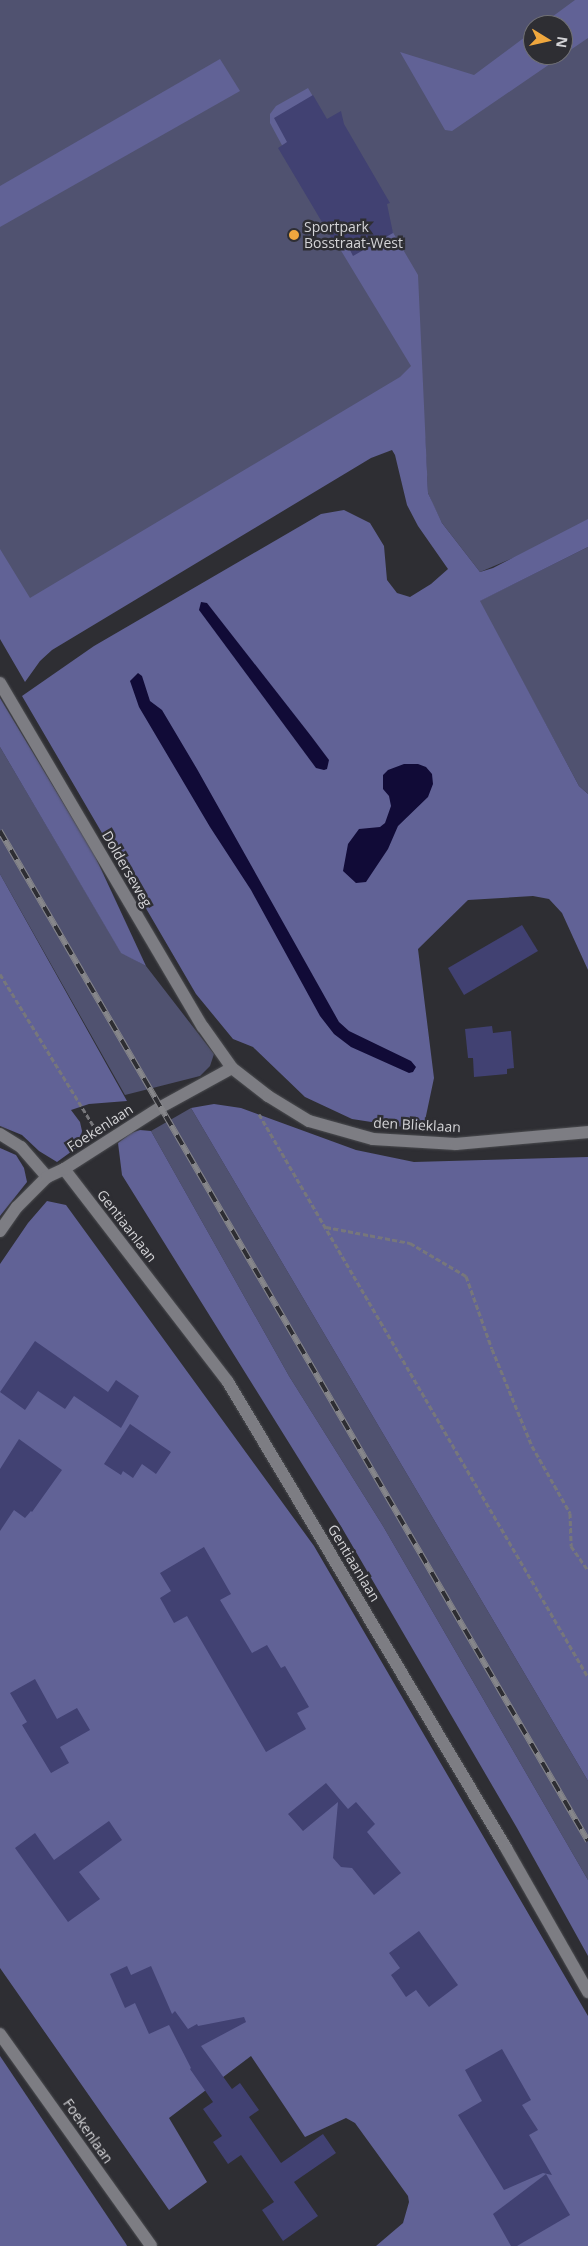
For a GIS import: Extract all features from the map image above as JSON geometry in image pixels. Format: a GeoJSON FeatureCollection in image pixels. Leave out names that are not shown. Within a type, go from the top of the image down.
{"type":"FeatureCollection","features":[{"type":"Feature","properties":{"kind":"street","name":"Dolderseweg"},"geometry":{"type":"LineString","coordinates":[[0,682],[203,1027],[232,1068]]}},
{"type":"Feature","properties":{"kind":"street","name":"den Blieklaan"},"geometry":{"type":"LineString","coordinates":[[232,1068],[268,1096],[309,1121],[372,1139],[456,1144],[588,1132]]}},
{"type":"Feature","properties":{"kind":"street","name":"Foekenlaan"},"geometry":{"type":"LineString","coordinates":[[0,1231],[17,1207],[47,1177],[64,1170],[161,1107],[232,1068]]}},
{"type":"Feature","properties":{"kind":"street"},"geometry":{"type":"LineString","coordinates":[[0,1134],[21,1146],[47,1177]]}},
{"type":"Feature","properties":{"kind":"street","name":"Gentiaanlaan"},"geometry":{"type":"LineString","coordinates":[[64,1170],[228,1382],[486,1814],[588,1992]]}},
{"type":"Feature","properties":{"kind":"street","name":"Foekenlaan"},"geometry":{"type":"LineString","coordinates":[[0,2034],[151,2246]]}},
{"type":"Feature","properties":{"kind":"path"},"geometry":{"type":"LineString","coordinates":[[0,974],[103,1143]]}},
{"type":"Feature","properties":{"kind":"path"},"geometry":{"type":"LineString","coordinates":[[256,1108],[588,1677]]}},
{"type":"Feature","properties":{"kind":"path"},"geometry":{"type":"LineString","coordinates":[[325,1227],[410,1243],[466,1276],[492,1349],[532,1446],[570,1513],[571,1546],[588,1570]]}},
{"type":"Feature","properties":{"kind":"shaded area","name":"Sportpark Bosstraat-West"},"geometry":{"type":"Polygon","coordinates":[[[0,0],[588,0],[588,543],[513,558],[480,572],[442,523],[433,505],[428,493],[425,437],[408,414],[0,625],[0,0]]]}},
{"type":"Feature","properties":{"kind":"shaded area"},"geometry":{"type":"Polygon","coordinates":[[[575,0],[588,0],[588,38],[573,48],[573,15],[555,15],[575,0]]]}},
{"type":"Feature","properties":{"kind":"shaded area"},"geometry":{"type":"Polygon","coordinates":[[[523,38],[523,65],[548,65],[452,131],[445,130],[400,52],[474,75],[523,38]]]}},
{"type":"Feature","properties":{"kind":"shaded area"},"geometry":{"type":"Polygon","coordinates":[[[220,59],[240,91],[0,227],[0,186],[220,59]]]}},
{"type":"Feature","properties":{"kind":"shaded area"},"geometry":{"type":"Polygon","coordinates":[[[308,88],[418,275],[428,493],[442,523],[480,572],[493,568],[588,519],[588,547],[480,601],[579,786],[588,794],[588,970],[562,913],[549,899],[533,896],[468,900],[418,949],[434,1078],[423,1130],[352,1119],[305,1097],[253,1047],[233,1039],[196,994],[22,696],[94,646],[321,514],[344,510],[370,523],[384,546],[387,580],[397,593],[410,597],[431,584],[448,569],[418,526],[407,505],[395,455],[392,450],[371,458],[52,650],[40,661],[25,682],[0,639],[0,549],[30,598],[400,377],[411,366],[320,216],[270,123],[270,114],[276,106],[308,88]]]}},
{"type":"Feature","properties":{"kind":"shaded area"},"geometry":{"type":"Polygon","coordinates":[[[588,547],[588,794],[579,786],[479,601],[588,547]]]}},
{"type":"Feature","properties":{"kind":"shaded area"},"geometry":{"type":"Polygon","coordinates":[[[201,602],[207,603],[311,736],[329,760],[327,769],[316,768],[199,610],[201,602]]]}},
{"type":"Feature","properties":{"kind":"shaded area"},"geometry":{"type":"Polygon","coordinates":[[[138,673],[142,676],[150,701],[162,710],[197,769],[339,1022],[349,1031],[411,1061],[416,1067],[413,1072],[409,1073],[351,1047],[334,1034],[320,1016],[251,890],[210,827],[139,707],[130,681],[138,673]]]}},
{"type":"Feature","properties":{"kind":"shaded area"},"geometry":{"type":"Polygon","coordinates":[[[0,698],[94,854],[146,966],[121,953],[0,747],[0,698]]]}},
{"type":"Feature","properties":{"kind":"shaded area"},"geometry":{"type":"Polygon","coordinates":[[[0,747],[121,952],[146,966],[214,1054],[210,1066],[200,1076],[125,1095],[0,874],[0,747]]]}},
{"type":"Feature","properties":{"kind":"shaded area"},"geometry":{"type":"Polygon","coordinates":[[[404,764],[418,764],[426,767],[432,774],[433,784],[428,797],[398,826],[388,849],[366,882],[356,883],[343,871],[348,844],[359,829],[380,827],[385,823],[391,806],[389,796],[383,789],[383,775],[388,770],[404,764]]]}},
{"type":"Feature","properties":{"kind":"shaded area"},"geometry":{"type":"Polygon","coordinates":[[[0,874],[127,1101],[89,1104],[71,1110],[80,1122],[82,1131],[79,1146],[57,1162],[39,1151],[22,1135],[0,1126],[0,874]]]}},
{"type":"Feature","properties":{"kind":"shaded area"},"geometry":{"type":"Polygon","coordinates":[[[214,1104],[241,1108],[356,1150],[414,1162],[588,1157],[588,1781],[191,1108],[214,1104]]]}},
{"type":"Feature","properties":{"kind":"shaded area"},"geometry":{"type":"Polygon","coordinates":[[[191,1108],[588,1781],[588,1880],[383,1526],[289,1376],[151,1131],[191,1108]]]}},
{"type":"Feature","properties":{"kind":"shaded area"},"geometry":{"type":"Polygon","coordinates":[[[140,1130],[151,1131],[289,1376],[383,1526],[588,1880],[588,1956],[517,1828],[342,1528],[122,1175],[118,1143],[131,1133],[140,1130]]]}},
{"type":"Feature","properties":{"kind":"shaded area"},"geometry":{"type":"Polygon","coordinates":[[[0,1148],[16,1155],[24,1168],[27,1182],[0,1216],[0,1148]]]}},
{"type":"Feature","properties":{"kind":"shaded area"},"geometry":{"type":"Polygon","coordinates":[[[47,1201],[66,1205],[314,1546],[588,2016],[588,2246],[376,2246],[403,2223],[409,2202],[408,2196],[355,2123],[346,2118],[305,2137],[251,2056],[169,2118],[207,2182],[169,2210],[0,1968],[0,1264],[28,1223],[47,1201]]]}},
{"type":"Feature","properties":{"kind":"shaded area"},"geometry":{"type":"Polygon","coordinates":[[[0,2056],[126,2244],[127,2246],[0,2246],[0,2056]]]}},
{"type":"Feature","properties":{"kind":"building"},"geometry":{"type":"Polygon","coordinates":[[[313,95],[327,119],[341,111],[344,124],[390,203],[387,204],[393,233],[353,256],[347,244],[338,249],[278,148],[287,142],[274,118],[313,95]]]}},
{"type":"Feature","properties":{"kind":"building"},"geometry":{"type":"Polygon","coordinates":[[[522,925],[538,951],[464,995],[448,968],[522,925]]]}},
{"type":"Feature","properties":{"kind":"building"},"geometry":{"type":"Polygon","coordinates":[[[492,1026],[493,1033],[511,1031],[514,1068],[507,1069],[507,1074],[474,1077],[473,1058],[468,1058],[465,1029],[492,1026]]]}},
{"type":"Feature","properties":{"kind":"building"},"geometry":{"type":"Polygon","coordinates":[[[35,1341],[108,1392],[116,1380],[139,1396],[121,1428],[74,1396],[65,1409],[38,1391],[25,1410],[0,1392],[35,1341]]]}},
{"type":"Feature","properties":{"kind":"building"},"geometry":{"type":"Polygon","coordinates":[[[130,1424],[171,1452],[156,1474],[142,1464],[133,1478],[123,1471],[121,1475],[104,1464],[130,1424]]]}},
{"type":"Feature","properties":{"kind":"building"},"geometry":{"type":"Polygon","coordinates":[[[19,1439],[62,1470],[32,1512],[25,1518],[14,1510],[0,1531],[0,1469],[19,1439]]]}},
{"type":"Feature","properties":{"kind":"building"},"geometry":{"type":"Polygon","coordinates":[[[204,1547],[231,1594],[220,1600],[252,1653],[267,1645],[281,1668],[285,1666],[309,1707],[297,1713],[306,1729],[266,1752],[187,1616],[174,1623],[160,1598],[171,1591],[160,1573],[204,1547]]]}},
{"type":"Feature","properties":{"kind":"building"},"geometry":{"type":"Polygon","coordinates":[[[35,1679],[57,1719],[77,1708],[90,1730],[60,1747],[69,1763],[51,1773],[22,1725],[27,1722],[10,1693],[35,1679]]]}},
{"type":"Feature","properties":{"kind":"building"},"geometry":{"type":"Polygon","coordinates":[[[326,1783],[348,1809],[356,1802],[375,1824],[367,1832],[401,1873],[374,1895],[352,1868],[341,1867],[333,1858],[338,1802],[303,1831],[288,1814],[326,1783]]]}},
{"type":"Feature","properties":{"kind":"building"},"geometry":{"type":"Polygon","coordinates":[[[109,1821],[122,1840],[79,1872],[100,1899],[68,1922],[15,1848],[35,1833],[54,1860],[109,1821]]]}},
{"type":"Feature","properties":{"kind":"building"},"geometry":{"type":"Polygon","coordinates":[[[419,1931],[458,1985],[429,2007],[416,1990],[406,1997],[391,1975],[400,1968],[389,1953],[419,1931]]]}},
{"type":"Feature","properties":{"kind":"building"},"geometry":{"type":"Polygon","coordinates":[[[127,1966],[131,1975],[151,1966],[172,2014],[175,2011],[188,2029],[197,2024],[198,2026],[244,2017],[246,2022],[201,2046],[232,2089],[240,2083],[259,2110],[249,2117],[281,2163],[323,2134],[336,2153],[294,2182],[318,2216],[283,2241],[262,2210],[274,2202],[241,2155],[228,2164],[213,2142],[222,2136],[203,2109],[213,2102],[190,2069],[169,2025],[149,2034],[135,2003],[125,2008],[110,1974],[127,1966]]]}},
{"type":"Feature","properties":{"kind":"building"},"geometry":{"type":"Polygon","coordinates":[[[502,2049],[531,2100],[522,2105],[538,2130],[529,2135],[552,2175],[543,2173],[504,2190],[458,2115],[482,2101],[465,2070],[502,2049]]]}},
{"type":"Feature","properties":{"kind":"building"},"geometry":{"type":"Polygon","coordinates":[[[546,2174],[570,2215],[517,2246],[511,2246],[493,2214],[546,2174]]]}},
{"type":"Feature","properties":{"kind":"railway"},"geometry":{"type":"LineString","coordinates":[[0,831],[588,1841]]}},
{"type":"Feature","properties":{"kind":"place","name":"Sportpark Bosstraat-West"},"geometry":{"type":"Point","coordinates":[294,235]}}]}
